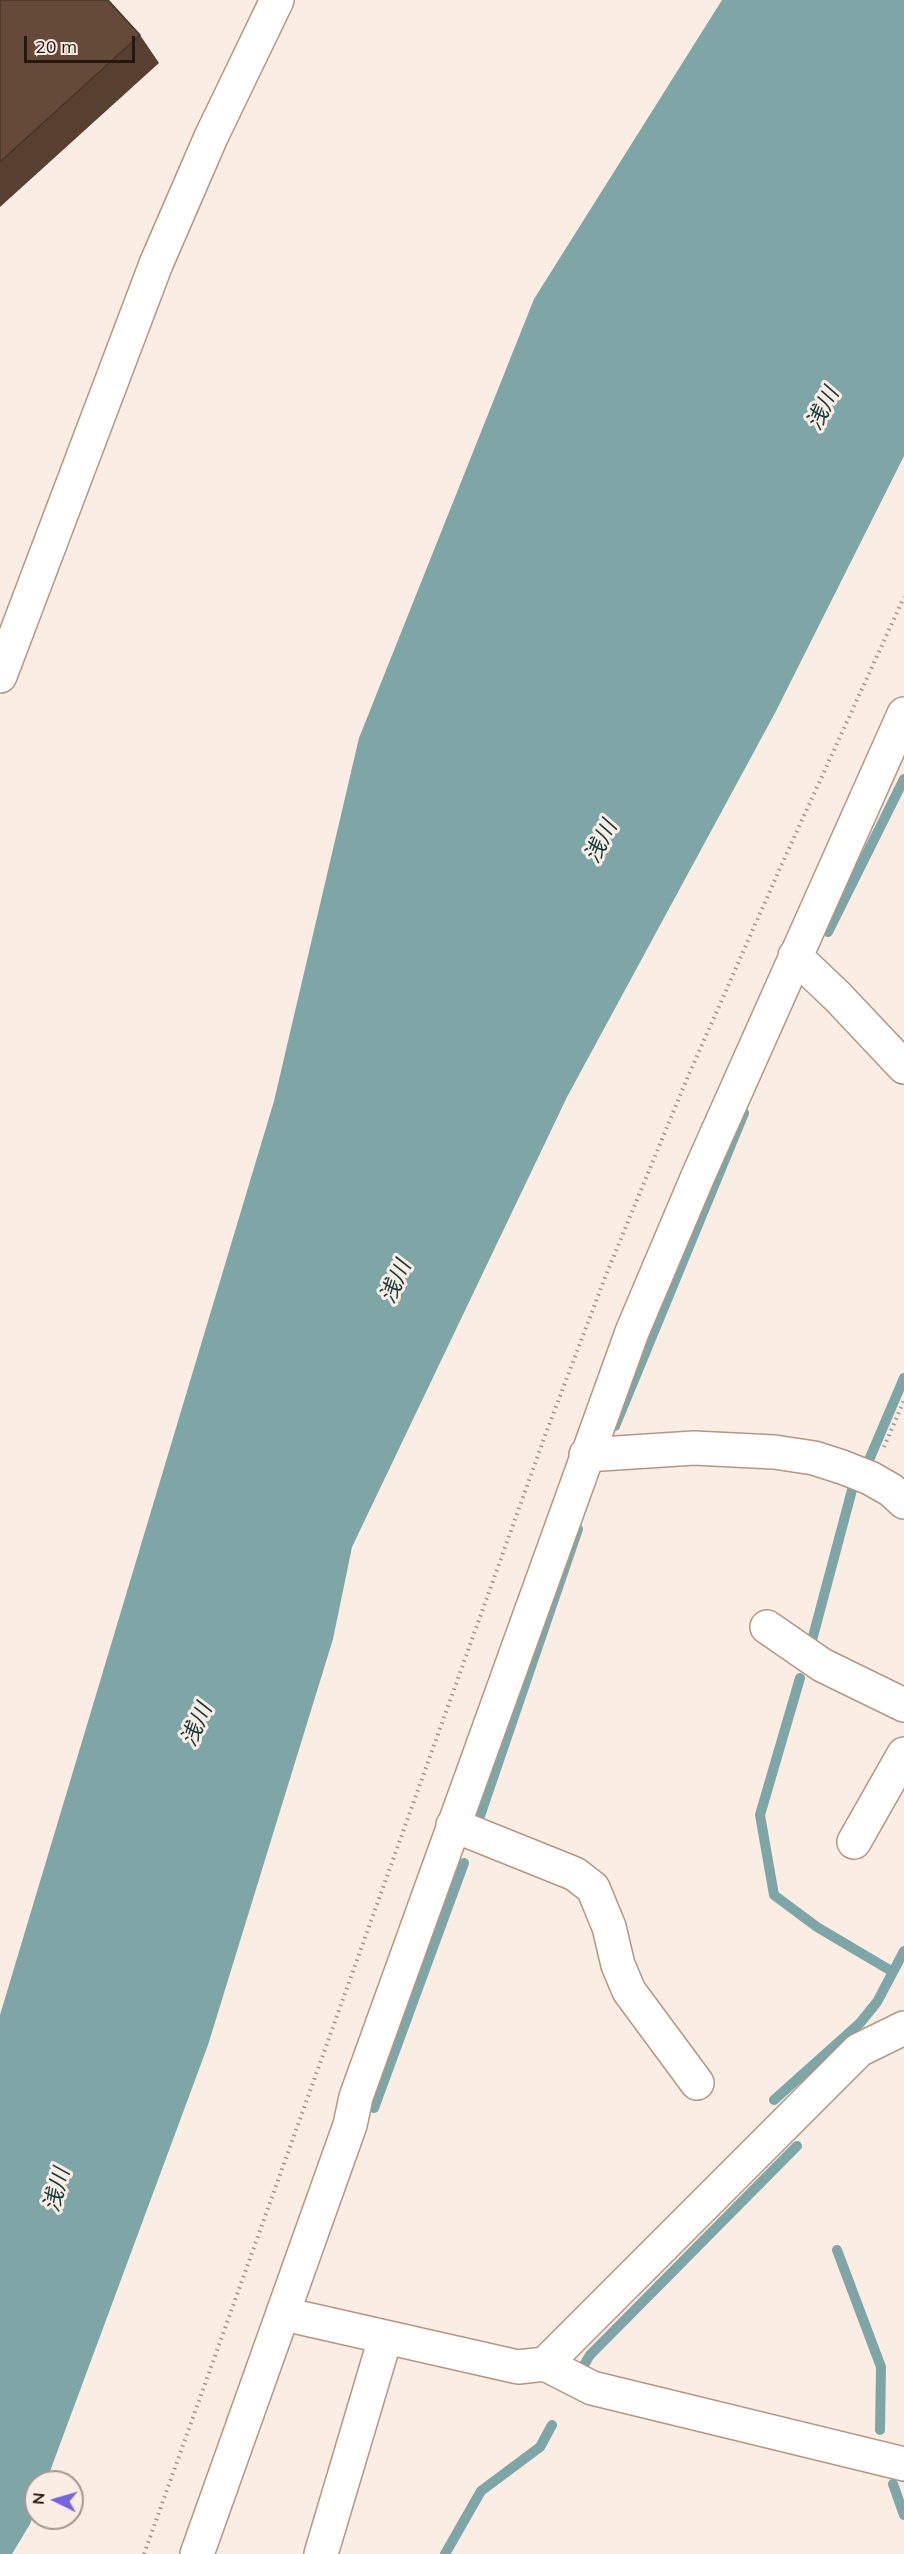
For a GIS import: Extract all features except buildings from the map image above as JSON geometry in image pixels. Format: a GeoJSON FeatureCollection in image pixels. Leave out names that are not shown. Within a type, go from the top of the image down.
{"type":"FeatureCollection","features":[{"type":"Feature","properties":{"kind":"street"},"geometry":{"type":"LineString","coordinates":[[0,676],[156,264],[211,137],[277,0]]}},
{"type":"Feature","properties":{"kind":"street"},"geometry":{"type":"LineString","coordinates":[[197,2554],[350,2125],[360,2086],[632,1332],[795,956],[904,714]]}},
{"type":"Feature","properties":{"kind":"street"},"geometry":{"type":"LineString","coordinates":[[795,956],[838,997],[904,1067]]}},
{"type":"Feature","properties":{"kind":"street"},"geometry":{"type":"LineString","coordinates":[[586,1455],[693,1448],[774,1452],[814,1458],[870,1478],[891,1490],[904,1502]]}},
{"type":"Feature","properties":{"kind":"street"},"geometry":{"type":"LineString","coordinates":[[766,1627],[822,1665],[904,1705]]}},
{"type":"Feature","properties":{"kind":"street"},"geometry":{"type":"LineString","coordinates":[[854,1842],[904,1754]]}},
{"type":"Feature","properties":{"kind":"street"},"geometry":{"type":"LineString","coordinates":[[453,1825],[575,1874],[593,1888],[609,1927],[618,1965],[629,1991],[697,2083]]}},
{"type":"Feature","properties":{"kind":"street"},"geometry":{"type":"LineString","coordinates":[[545,2364],[859,2050],[904,2028]]}},
{"type":"Feature","properties":{"kind":"street"},"geometry":{"type":"LineString","coordinates":[[284,2314],[385,2339],[518,2367],[545,2364],[592,2388],[904,2464]]}},
{"type":"Feature","properties":{"kind":"street"},"geometry":{"type":"LineString","coordinates":[[321,2554],[385,2339]]}},
{"type":"Feature","properties":{"kind":"path"},"geometry":{"type":"LineString","coordinates":[[870,1478],[904,1400]]}},
{"type":"Feature","properties":{"kind":"water","name":"浅川"},"geometry":{"type":"Polygon","coordinates":[[[722,0],[904,0],[904,456],[775,713],[567,1097],[352,1547],[333,1639],[208,2045],[50,2470],[24,2470],[24,2530],[26,2530],[12,2554],[0,2554],[0,2015],[274,1101],[359,738],[534,299],[722,0]]]}},
{"type":"Feature","properties":{"kind":"waterway"},"geometry":{"type":"LineString","coordinates":[[828,932],[904,779]]}},
{"type":"Feature","properties":{"kind":"waterway"},"geometry":{"type":"LineString","coordinates":[[615,1426],[744,1113]]}},
{"type":"Feature","properties":{"kind":"waterway"},"geometry":{"type":"LineString","coordinates":[[866,1467],[904,1378]]}},
{"type":"Feature","properties":{"kind":"waterway"},"geometry":{"type":"LineString","coordinates":[[811,1644],[852,1490]]}},
{"type":"Feature","properties":{"kind":"waterway"},"geometry":{"type":"LineString","coordinates":[[479,1819],[578,1529]]}},
{"type":"Feature","properties":{"kind":"waterway"},"geometry":{"type":"LineString","coordinates":[[800,1678],[760,1815],[774,1895],[817,1927],[893,1972]]}},
{"type":"Feature","properties":{"kind":"waterway"},"geometry":{"type":"LineString","coordinates":[[374,2108],[464,1863]]}},
{"type":"Feature","properties":{"kind":"waterway"},"geometry":{"type":"LineString","coordinates":[[774,2100],[860,2023],[877,2002],[904,1951]]}},
{"type":"Feature","properties":{"kind":"waterway"},"geometry":{"type":"LineString","coordinates":[[581,2370],[590,2355],[797,2146]]}},
{"type":"Feature","properties":{"kind":"waterway"},"geometry":{"type":"LineString","coordinates":[[837,2250],[881,2367],[880,2430]]}},
{"type":"Feature","properties":{"kind":"waterway"},"geometry":{"type":"LineString","coordinates":[[445,2554],[481,2491],[540,2447],[552,2425]]}},
{"type":"Feature","properties":{"kind":"waterway"},"geometry":{"type":"LineString","coordinates":[[893,2484],[904,2515]]}}]}
